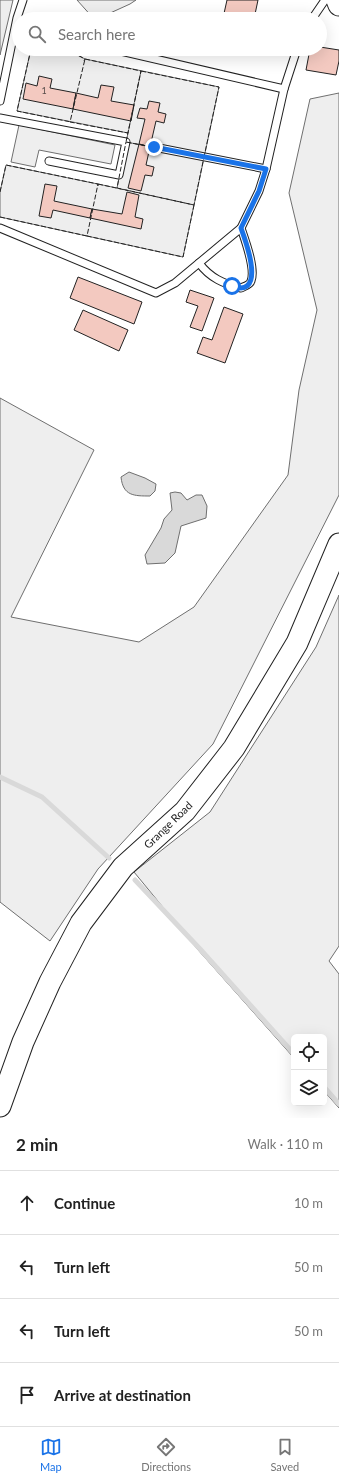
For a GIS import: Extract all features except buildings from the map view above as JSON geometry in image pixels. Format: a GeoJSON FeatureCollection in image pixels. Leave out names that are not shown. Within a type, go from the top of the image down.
{"type":"FeatureCollection","features":[{"type":"Feature","properties":{"kind":"main road"},"geometry":{"type":"LineString","coordinates":[[337,0],[339,5]]}},
{"type":"Feature","properties":{"kind":"main road","name":"Grange Road"},"geometry":{"type":"LineString","coordinates":[[0,1106],[23,1042],[50,982],[81,923],[123,867],[185,811],[234,748],[297,643],[339,544]]}},
{"type":"Feature","properties":{"kind":"lane"},"geometry":{"type":"LineString","coordinates":[[20,12],[24,0]]}},
{"type":"Feature","properties":{"kind":"lane"},"geometry":{"type":"LineString","coordinates":[[317,12],[325,0]]}},
{"type":"Feature","properties":{"kind":"lane"},"geometry":{"type":"LineString","coordinates":[[0,101],[12,46]]}},
{"type":"Feature","properties":{"kind":"lane"},"geometry":{"type":"LineString","coordinates":[[142,56],[284,89]]}},
{"type":"Feature","properties":{"kind":"lane"},"geometry":{"type":"LineString","coordinates":[[0,228],[156,293],[175,283],[241,228],[259,191],[266,169],[284,89],[295,56]]}},
{"type":"Feature","properties":{"kind":"lane"},"geometry":{"type":"LineString","coordinates":[[0,118],[130,142],[119,175],[49,161]]}},
{"type":"Feature","properties":{"kind":"lane"},"geometry":{"type":"LineString","coordinates":[[154,147],[266,169]]}},
{"type":"Feature","properties":{"kind":"lane"},"geometry":{"type":"LineString","coordinates":[[199,263],[212,278],[241,288],[249,285],[252,280],[250,259],[241,228]]}},
{"type":"Feature","properties":{"kind":"shaded area"},"geometry":{"type":"Polygon","coordinates":[[[0,0],[13,0],[0,55],[0,0]]]}},
{"type":"Feature","properties":{"kind":"shaded area"},"geometry":{"type":"Polygon","coordinates":[[[77,0],[136,0],[112,12],[88,12],[77,0]]]}},
{"type":"Feature","properties":{"kind":"shaded area"},"geometry":{"type":"Polygon","coordinates":[[[29,56],[79,56],[85,59],[219,87],[183,257],[0,217],[0,192],[6,165],[117,188],[128,133],[17,111],[29,56]]]}},
{"type":"Feature","properties":{"kind":"shaded area"},"geometry":{"type":"Polygon","coordinates":[[[339,93],[339,495],[213,744],[98,869],[50,941],[0,902],[0,398],[94,450],[11,617],[139,642],[194,607],[288,475],[299,390],[317,310],[289,193],[310,99],[339,93]]]}},
{"type":"Feature","properties":{"kind":"shaded area"},"geometry":{"type":"Polygon","coordinates":[[[19,125],[115,145],[111,164],[39,150],[35,167],[11,162],[19,125]]]}},
{"type":"Feature","properties":{"kind":"shaded area"},"geometry":{"type":"Polygon","coordinates":[[[129,472],[156,484],[155,491],[150,496],[130,494],[124,488],[121,477],[129,472]]]}},
{"type":"Feature","properties":{"kind":"shaded area"},"geometry":{"type":"Polygon","coordinates":[[[170,493],[181,493],[187,500],[196,495],[202,495],[207,506],[206,518],[181,526],[175,553],[165,563],[147,564],[145,555],[161,528],[164,519],[172,510],[170,493]]]}},
{"type":"Feature","properties":{"kind":"shaded area"},"geometry":{"type":"Polygon","coordinates":[[[339,595],[339,946],[329,961],[339,974],[339,1108],[327,1094],[327,1034],[291,1034],[291,1055],[199,951],[134,872],[210,812],[316,647],[339,595]]]}},
{"type":"Feature","properties":{"kind":"waterway"},"geometry":{"type":"LineString","coordinates":[[0,777],[42,797],[109,858]]}},
{"type":"Feature","properties":{"kind":"waterway"},"geometry":{"type":"LineString","coordinates":[[135,880],[200,949],[291,1051]]}},
{"type":"Feature","properties":{"kind":"waterway"},"geometry":{"type":"LineString","coordinates":[[327,1090],[339,1104]]}},
{"type":"Feature","properties":{"kind":"fence"},"geometry":{"type":"LineString","coordinates":[[29,56],[17,111],[71,122]]}},
{"type":"Feature","properties":{"kind":"fence"},"geometry":{"type":"LineString","coordinates":[[79,56],[85,59],[84,61]]}},
{"type":"Feature","properties":{"kind":"fence"},"geometry":{"type":"LineString","coordinates":[[85,59],[141,71],[128,133],[70,122],[85,59]]}},
{"type":"Feature","properties":{"kind":"fence"},"geometry":{"type":"LineString","coordinates":[[141,71],[219,87],[204,157],[126,142],[141,71]]}},
{"type":"Feature","properties":{"kind":"fence"},"geometry":{"type":"LineString","coordinates":[[126,142],[204,157],[194,205],[117,188],[126,142]]}},
{"type":"Feature","properties":{"kind":"fence"},"geometry":{"type":"LineString","coordinates":[[0,192],[6,165],[98,184],[98,186]]}},
{"type":"Feature","properties":{"kind":"fence"},"geometry":{"type":"LineString","coordinates":[[98,184],[194,205],[183,257],[87,236],[98,184]]}},
{"type":"Feature","properties":{"kind":"fence"},"geometry":{"type":"LineString","coordinates":[[0,217],[87,235]]}},
{"type":"Feature","properties":{"kind":"route"},"geometry":{"type":"LineString","coordinates":[[154,147],[266,169],[259,191],[241,228],[250,259],[252,280],[249,285],[241,288],[232,286]]}}]}
